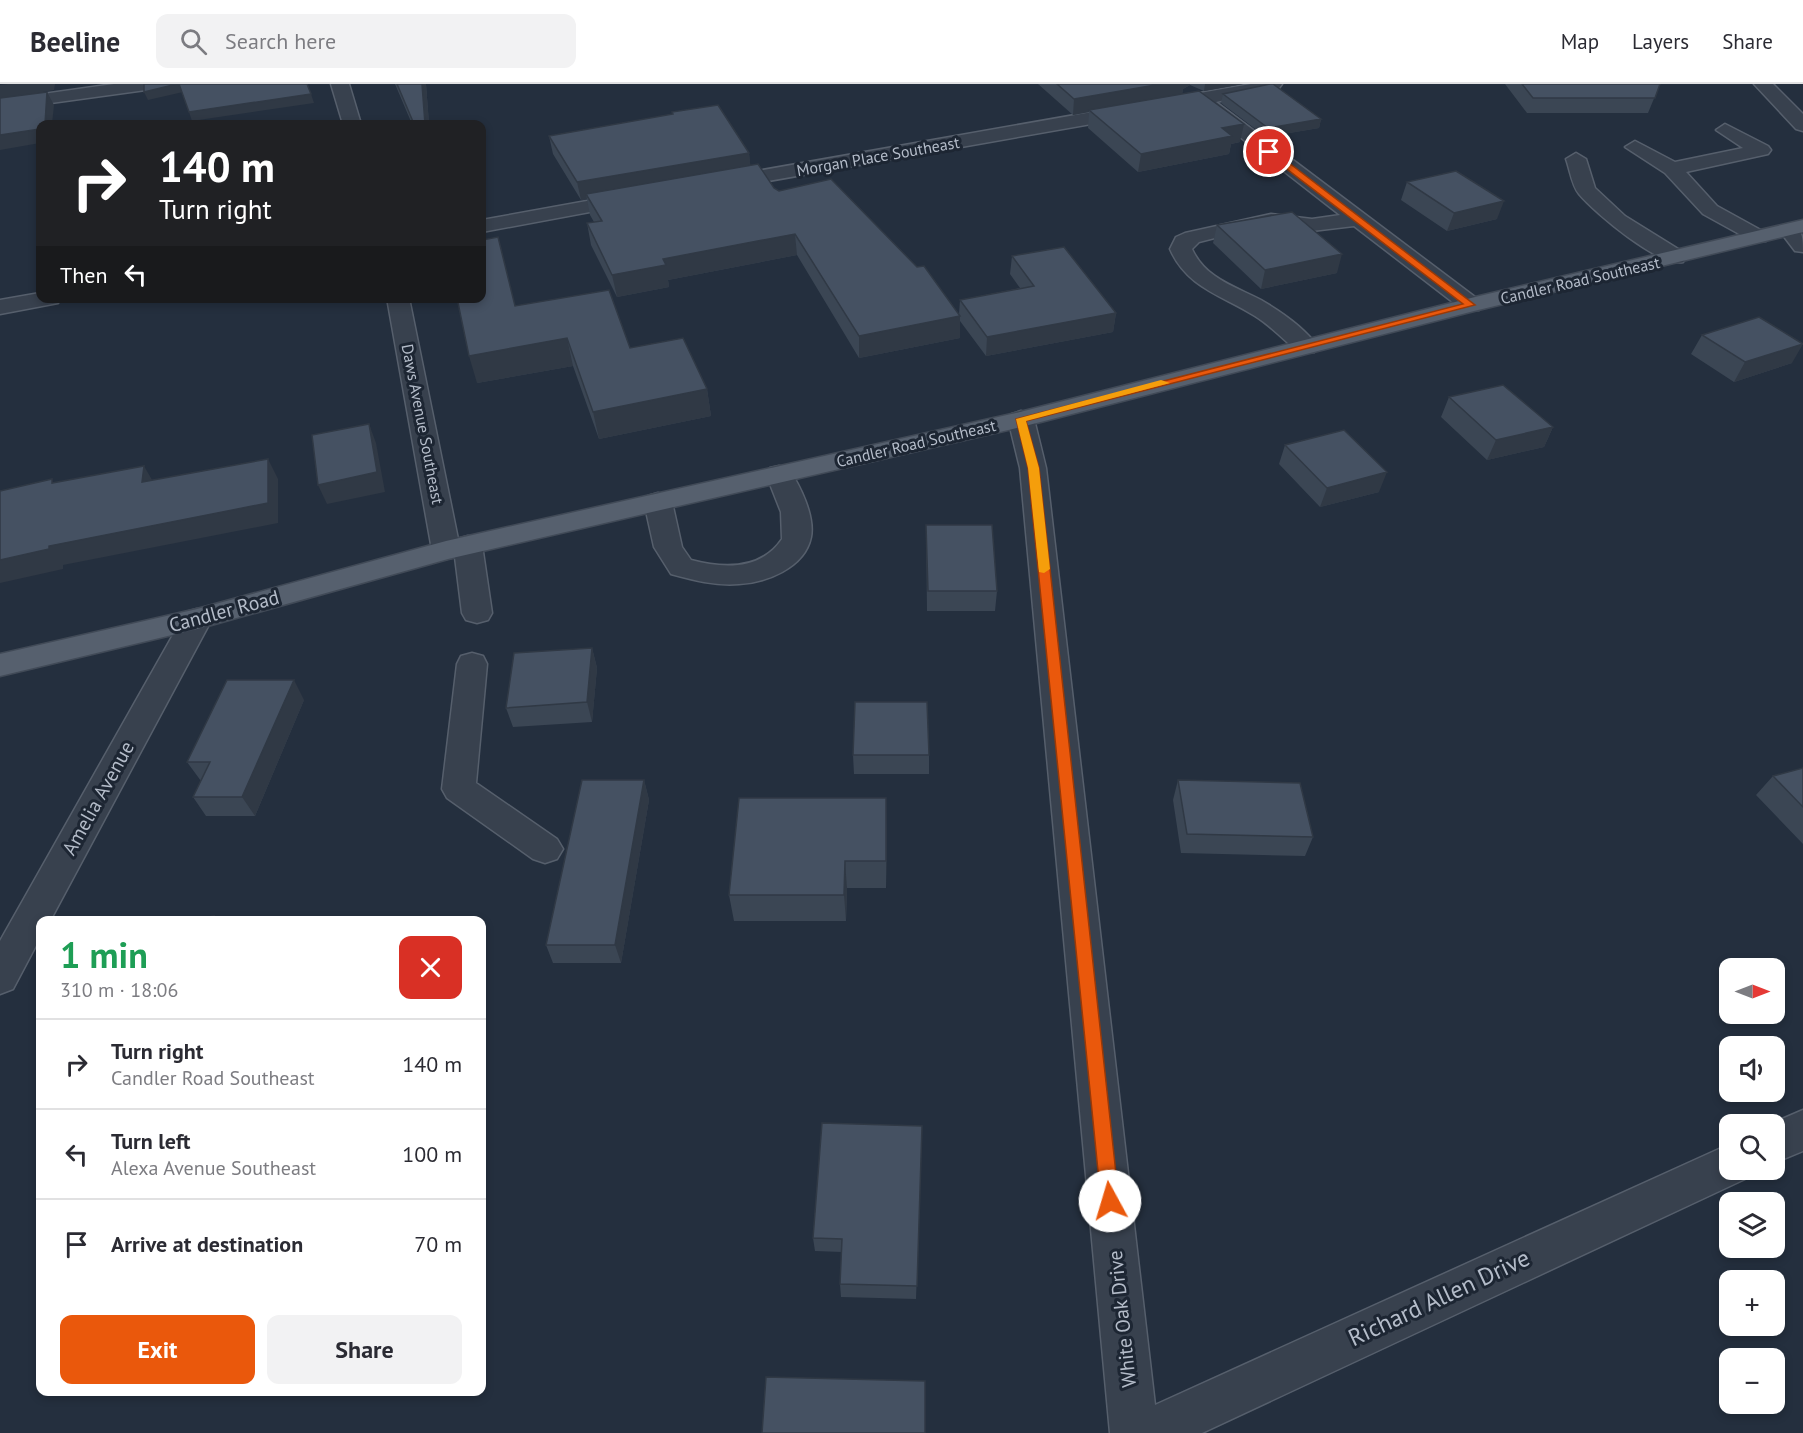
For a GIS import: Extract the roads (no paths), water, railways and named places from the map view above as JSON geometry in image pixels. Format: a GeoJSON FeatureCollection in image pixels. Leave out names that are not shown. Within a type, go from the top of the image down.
{"type":"FeatureCollection","features":[{"type":"Feature","properties":{"kind":"main road","name":"Candler Road Southeast"},"geometry":{"type":"LineString","coordinates":[[457,548],[1021,419],[1471,305],[1759,237],[1799,234]]}},
{"type":"Feature","properties":{"kind":"main road","name":"Candler Road"},"geometry":{"type":"LineString","coordinates":[[0,665],[197,619],[457,548]]}},
{"type":"Feature","properties":{"kind":"street"},"geometry":{"type":"LineString","coordinates":[[0,105],[153,84]]}},
{"type":"Feature","properties":{"kind":"street"},"geometry":{"type":"LineString","coordinates":[[340,84],[351,120]]}},
{"type":"Feature","properties":{"kind":"street"},"geometry":{"type":"LineString","coordinates":[[1180,84],[1471,305]]}},
{"type":"Feature","properties":{"kind":"street","name":"Morgan Place Southeast"},"geometry":{"type":"LineString","coordinates":[[705,186],[1273,84]]}},
{"type":"Feature","properties":{"kind":"street"},"geometry":{"type":"LineString","coordinates":[[1763,84],[1803,125]]}},
{"type":"Feature","properties":{"kind":"street"},"geometry":{"type":"LineString","coordinates":[[1672,169],[1761,150],[1725,130]]}},
{"type":"Feature","properties":{"kind":"street"},"geometry":{"type":"LineString","coordinates":[[1635,147],[1672,169],[1710,210],[1759,237]]}},
{"type":"Feature","properties":{"kind":"street"},"geometry":{"type":"LineString","coordinates":[[1576,159],[1586,190],[1618,220],[1675,257]]}},
{"type":"Feature","properties":{"kind":"street"},"geometry":{"type":"LineString","coordinates":[[486,225],[646,196]]}},
{"type":"Feature","properties":{"kind":"street"},"geometry":{"type":"LineString","coordinates":[[1306,347],[1264,311],[1220,291],[1204,279],[1183,258],[1181,249],[1184,242],[1192,237],[1250,223],[1271,220],[1312,225],[1357,219]]}},
{"type":"Feature","properties":{"kind":"street"},"geometry":{"type":"LineString","coordinates":[[0,307],[36,301]]}},
{"type":"Feature","properties":{"kind":"street","name":"Daws Avenue Southeast"},"geometry":{"type":"LineString","coordinates":[[399,303],[457,548],[477,613]]}},
{"type":"Feature","properties":{"kind":"street","name":"White Oak Drive"},"geometry":{"type":"LineString","coordinates":[[1021,419],[1033,468],[1134,1433]]}},
{"type":"Feature","properties":{"kind":"street"},"geometry":{"type":"LineString","coordinates":[[658,501],[668,547],[681,567],[702,574],[738,576],[770,567],[787,555],[797,538],[796,517],[779,474]]}},
{"type":"Feature","properties":{"kind":"street","name":"Amelia Avenue"},"geometry":{"type":"LineString","coordinates":[[4,964],[197,619]]}},
{"type":"Feature","properties":{"kind":"street"},"geometry":{"type":"LineString","coordinates":[[472,664],[459,789],[545,849]]}},
{"type":"Feature","properties":{"kind":"street"},"geometry":{"type":"LineString","coordinates":[[1785,1138],[1803,1130]]}},
{"type":"Feature","properties":{"kind":"street","name":"Richard Allen Drive"},"geometry":{"type":"LineString","coordinates":[[1149,1433],[1719,1169]]}}]}
